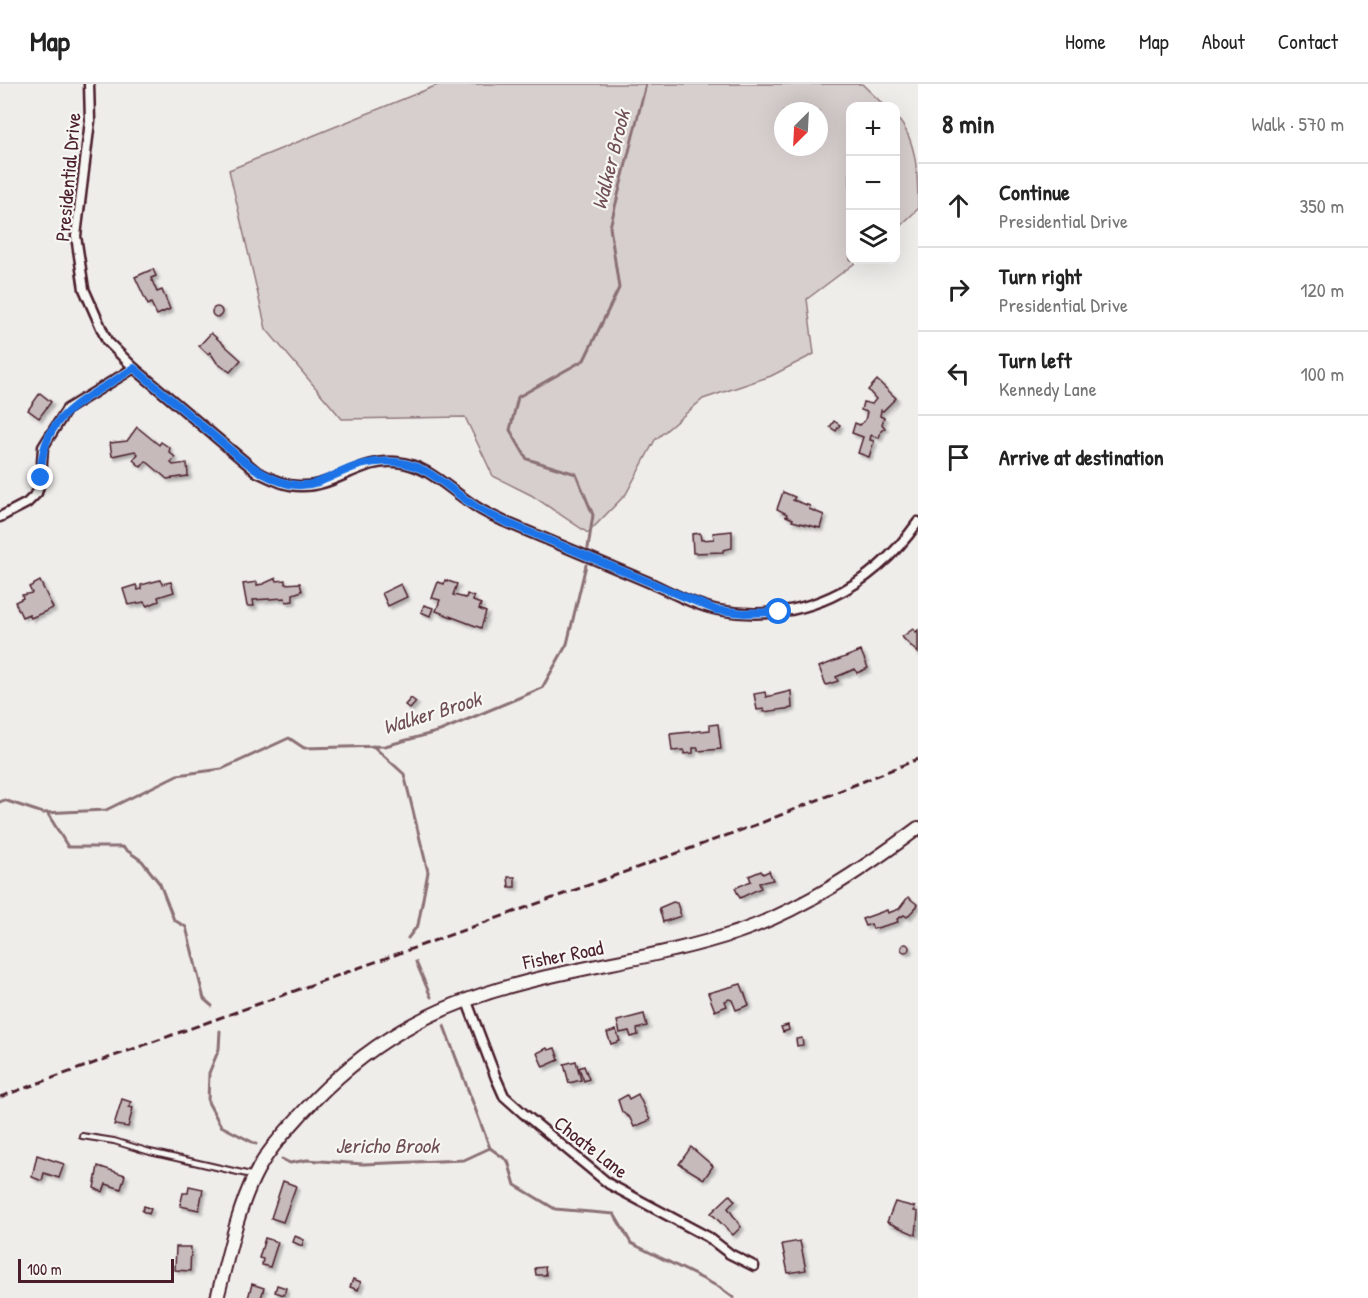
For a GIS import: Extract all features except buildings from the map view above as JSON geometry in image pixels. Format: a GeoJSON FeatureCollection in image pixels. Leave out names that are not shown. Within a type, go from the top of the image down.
{"type":"FeatureCollection","features":[{"type":"Feature","properties":{"kind":"street","name":"Presidential Drive"},"geometry":{"type":"LineString","coordinates":[[89,84],[90,121],[76,236],[78,262],[84,289],[107,340],[134,368],[257,471],[280,483],[311,486],[380,461],[416,465],[429,472],[475,507],[503,521],[716,610],[744,613],[794,610],[846,590],[885,563],[918,522]]}},
{"type":"Feature","properties":{"kind":"street"},"geometry":{"type":"LineString","coordinates":[[0,517],[27,503],[37,493],[41,478],[43,447],[67,409],[134,368]]}},
{"type":"Feature","properties":{"kind":"street","name":"Fisher Road"},"geometry":{"type":"LineString","coordinates":[[217,1298],[240,1214],[255,1176],[272,1147],[346,1069],[376,1045],[436,1011],[466,999],[524,982],[693,946],[774,917],[822,892],[918,828]]}},
{"type":"Feature","properties":{"kind":"street","name":"Choate Lane"},"geometry":{"type":"LineString","coordinates":[[466,999],[504,1095],[523,1113],[609,1184],[708,1237],[730,1254],[754,1266]]}},
{"type":"Feature","properties":{"kind":"lane"},"geometry":{"type":"LineString","coordinates":[[82,1136],[114,1141],[255,1176]]}},
{"type":"Feature","properties":{"kind":"shaded area"},"geometry":{"type":"Polygon","coordinates":[[[440,84],[862,84],[881,102],[846,102],[846,264],[854,264],[807,299],[814,354],[771,376],[703,399],[655,440],[626,494],[588,533],[531,495],[493,476],[465,417],[342,419],[266,329],[229,170],[440,84]]]}},
{"type":"Feature","properties":{"kind":"shaded area"},"geometry":{"type":"Polygon","coordinates":[[[900,122],[913,148],[917,173],[918,209],[900,226],[900,122]]]}},
{"type":"Feature","properties":{"kind":"waterway","name":"Walker Brook"},"geometry":{"type":"LineString","coordinates":[[588,548],[593,515],[576,474],[527,459],[510,430],[518,397],[584,360],[619,288],[610,227],[646,84]]}},
{"type":"Feature","properties":{"kind":"waterway","name":"Walker Brook"},"geometry":{"type":"LineString","coordinates":[[0,802],[4,800],[43,813],[106,810],[177,775],[222,769],[289,738],[304,748],[385,746],[440,731],[542,688],[567,644],[586,565]]}},
{"type":"Feature","properties":{"kind":"waterway","name":"Jericho Brook"},"geometry":{"type":"LineString","coordinates":[[373,746],[404,774],[428,872],[418,925],[408,938]]}},
{"type":"Feature","properties":{"kind":"waterway","name":"Jericho Brook"},"geometry":{"type":"LineString","coordinates":[[48,814],[68,847],[122,847],[142,861],[160,884],[174,920],[186,927],[204,999],[212,1006]]}},
{"type":"Feature","properties":{"kind":"waterway","name":"Jericho Brook"},"geometry":{"type":"LineString","coordinates":[[416,962],[431,997]]}},
{"type":"Feature","properties":{"kind":"waterway","name":"Jericho Brook"},"geometry":{"type":"LineString","coordinates":[[444,1026],[490,1148]]}},
{"type":"Feature","properties":{"kind":"waterway","name":"Jericho Brook"},"geometry":{"type":"LineString","coordinates":[[220,1031],[219,1049],[209,1073],[208,1102],[221,1126],[256,1144]]}},
{"type":"Feature","properties":{"kind":"waterway","name":"Jericho Brook"},"geometry":{"type":"LineString","coordinates":[[282,1159],[290,1163],[307,1160],[363,1164],[464,1160],[490,1148],[508,1161],[515,1185],[555,1209],[614,1214],[631,1243],[719,1287],[734,1298]]}},
{"type":"Feature","properties":{"kind":"railway"},"geometry":{"type":"LineString","coordinates":[[0,1097],[761,823],[918,759]]}},
{"type":"Feature","properties":{"kind":"route"},"geometry":{"type":"LineString","coordinates":[[41,478],[40,459],[43,447],[67,409],[134,368],[239,457],[257,471],[280,483],[311,486],[360,466],[380,461],[416,465],[429,472],[475,507],[503,521],[700,604],[716,610],[744,613],[779,612]]}}]}
